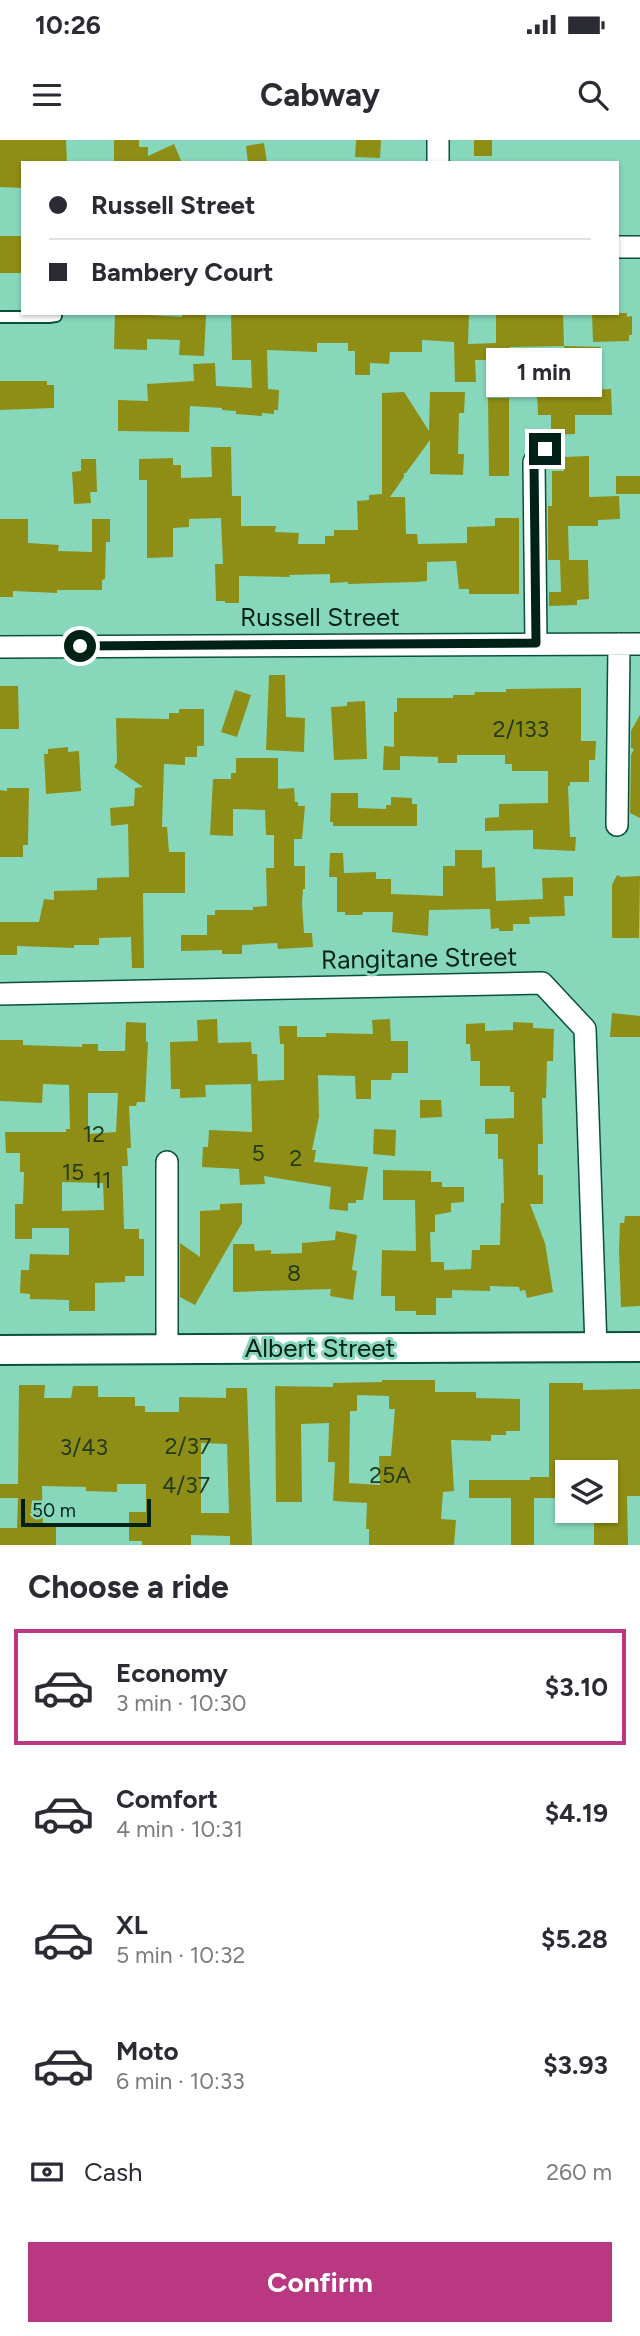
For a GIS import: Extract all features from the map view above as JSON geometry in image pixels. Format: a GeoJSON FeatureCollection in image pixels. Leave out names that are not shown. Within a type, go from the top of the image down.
{"type":"FeatureCollection","features":[{"type":"Feature","properties":{"kind":"street"},"geometry":{"type":"LineString","coordinates":[[438,140],[438,161]]}},
{"type":"Feature","properties":{"kind":"street"},"geometry":{"type":"LineString","coordinates":[[619,247],[640,247]]}},
{"type":"Feature","properties":{"kind":"street"},"geometry":{"type":"LineString","coordinates":[[536,643],[534,462],[545,449]]}},
{"type":"Feature","properties":{"kind":"street"},"geometry":{"type":"LineString","coordinates":[[617,825],[629,644]]}},
{"type":"Feature","properties":{"kind":"street","name":"Russell Street"},"geometry":{"type":"LineString","coordinates":[[0,647],[629,644]]}},
{"type":"Feature","properties":{"kind":"street","name":"Rangitane Street"},"geometry":{"type":"LineString","coordinates":[[0,994],[542,984],[585,1029],[596,1347]]}},
{"type":"Feature","properties":{"kind":"street"},"geometry":{"type":"LineString","coordinates":[[167,1162],[167,1348]]}},
{"type":"Feature","properties":{"kind":"street","name":"Albert Street"},"geometry":{"type":"LineString","coordinates":[[0,1350],[640,1347]]}},
{"type":"Feature","properties":{"kind":"lane"},"geometry":{"type":"LineString","coordinates":[[0,317],[56,315]]}},
{"type":"Feature","properties":{"kind":"building"},"geometry":{"type":"Polygon","coordinates":[[[0,140],[66,140],[67,161],[21,161],[21,188],[0,187],[0,140]]]}},
{"type":"Feature","properties":{"kind":"building"},"geometry":{"type":"Polygon","coordinates":[[[114,140],[139,140],[139,147],[148,147],[148,156],[174,144],[181,161],[114,161],[114,140]]]}},
{"type":"Feature","properties":{"kind":"building"},"geometry":{"type":"Polygon","coordinates":[[[356,140],[381,140],[380,158],[355,157],[356,140]]]}},
{"type":"Feature","properties":{"kind":"building"},"geometry":{"type":"Polygon","coordinates":[[[474,140],[492,140],[492,156],[474,156],[474,140]]]}},
{"type":"Feature","properties":{"kind":"building"},"geometry":{"type":"Polygon","coordinates":[[[264,143],[267,161],[248,161],[246,146],[264,143]]]}},
{"type":"Feature","properties":{"kind":"building"},"geometry":{"type":"Polygon","coordinates":[[[0,236],[21,236],[21,273],[0,273],[0,236]]]}},
{"type":"Feature","properties":{"kind":"building"},"geometry":{"type":"Polygon","coordinates":[[[627,313],[627,317],[632,316],[632,335],[629,335],[629,341],[593,342],[592,315],[627,313]]]}},
{"type":"Feature","properties":{"kind":"building"},"geometry":{"type":"Polygon","coordinates":[[[115,315],[206,315],[204,356],[179,355],[180,340],[147,339],[147,350],[114,349],[115,315]]]}},
{"type":"Feature","properties":{"kind":"building"},"geometry":{"type":"Polygon","coordinates":[[[231,315],[469,315],[468,344],[496,343],[496,360],[475,360],[476,382],[455,382],[454,342],[422,340],[422,352],[390,352],[389,364],[370,363],[370,375],[355,375],[355,351],[348,351],[348,343],[317,343],[317,352],[267,350],[268,389],[279,390],[278,410],[274,410],[274,414],[236,414],[236,411],[222,408],[190,406],[189,432],[118,431],[118,400],[148,401],[147,384],[194,381],[193,364],[215,363],[216,386],[252,388],[251,360],[232,360],[231,315]]]}},
{"type":"Feature","properties":{"kind":"building"},"geometry":{"type":"Polygon","coordinates":[[[496,315],[563,315],[564,346],[510,347],[510,350],[496,350],[496,315]]]}},
{"type":"Feature","properties":{"kind":"building"},"geometry":{"type":"Polygon","coordinates":[[[564,346],[601,347],[601,364],[589,363],[588,390],[611,389],[612,415],[575,415],[575,434],[551,435],[551,415],[538,415],[537,391],[564,390],[564,346]]]}},
{"type":"Feature","properties":{"kind":"building"},"geometry":{"type":"Polygon","coordinates":[[[0,381],[47,381],[47,385],[54,385],[54,408],[0,410],[0,381]]]}},
{"type":"Feature","properties":{"kind":"building"},"geometry":{"type":"Polygon","coordinates":[[[404,392],[429,431],[430,392],[465,392],[464,413],[459,413],[458,454],[464,454],[463,475],[430,474],[430,440],[404,473],[390,497],[405,497],[406,534],[417,534],[418,544],[467,543],[467,527],[495,526],[495,518],[519,518],[519,594],[469,594],[469,589],[459,589],[456,561],[427,562],[427,581],[416,582],[330,583],[330,574],[289,575],[290,577],[239,576],[239,603],[216,601],[215,564],[223,564],[221,518],[189,519],[189,527],[173,528],[173,557],[147,558],[147,480],[139,480],[139,459],[173,458],[173,465],[181,465],[181,478],[212,477],[211,447],[231,447],[232,496],[241,496],[241,526],[276,526],[275,532],[299,533],[298,544],[325,544],[325,536],[334,536],[334,530],[358,530],[357,501],[369,500],[369,495],[382,494],[382,393],[404,392]]]}},
{"type":"Feature","properties":{"kind":"building"},"geometry":{"type":"Polygon","coordinates":[[[488,398],[509,398],[509,476],[489,476],[488,398]]]}},
{"type":"Feature","properties":{"kind":"building"},"geometry":{"type":"Polygon","coordinates":[[[589,456],[589,497],[619,496],[620,519],[598,520],[598,526],[568,526],[569,560],[548,560],[548,506],[552,506],[552,471],[564,471],[563,457],[589,456]]]}},
{"type":"Feature","properties":{"kind":"building"},"geometry":{"type":"Polygon","coordinates":[[[81,459],[96,459],[97,492],[90,492],[91,503],[74,504],[72,472],[81,471],[81,459]]]}},
{"type":"Feature","properties":{"kind":"building"},"geometry":{"type":"Polygon","coordinates":[[[616,476],[640,476],[640,494],[616,494],[616,476]]]}},
{"type":"Feature","properties":{"kind":"building"},"geometry":{"type":"Polygon","coordinates":[[[0,519],[28,519],[28,543],[59,545],[58,551],[92,552],[92,519],[110,519],[110,542],[106,542],[102,590],[57,590],[57,593],[13,591],[13,597],[0,597],[0,519]]]}},
{"type":"Feature","properties":{"kind":"building"},"geometry":{"type":"Polygon","coordinates":[[[560,560],[588,560],[589,599],[577,600],[577,605],[549,606],[549,592],[561,592],[560,560]]]}},
{"type":"Feature","properties":{"kind":"building"},"geometry":{"type":"Polygon","coordinates":[[[269,675],[285,675],[286,717],[305,718],[304,752],[266,750],[269,675]]]}},
{"type":"Feature","properties":{"kind":"building"},"geometry":{"type":"Polygon","coordinates":[[[0,686],[18,686],[19,729],[0,729],[0,686]]]}},
{"type":"Feature","properties":{"kind":"building"},"geometry":{"type":"Polygon","coordinates":[[[581,688],[581,741],[596,741],[595,760],[589,760],[589,782],[570,782],[568,786],[570,837],[576,837],[575,851],[533,849],[533,830],[485,831],[485,818],[499,817],[499,804],[548,803],[548,771],[512,771],[512,764],[505,764],[505,755],[457,755],[457,763],[438,763],[438,757],[400,756],[400,770],[383,770],[384,746],[394,747],[394,712],[397,712],[397,698],[453,698],[453,695],[474,695],[475,692],[506,692],[506,689],[581,688]]]}},
{"type":"Feature","properties":{"kind":"building"},"geometry":{"type":"Polygon","coordinates":[[[235,690],[251,695],[237,737],[221,732],[235,690]]]}},
{"type":"Feature","properties":{"kind":"building"},"geometry":{"type":"Polygon","coordinates":[[[365,701],[367,759],[334,760],[331,707],[347,706],[347,702],[365,701]]]}},
{"type":"Feature","properties":{"kind":"building"},"geometry":{"type":"Polygon","coordinates":[[[179,709],[204,709],[204,746],[197,746],[197,757],[185,757],[185,765],[164,764],[162,827],[167,827],[169,852],[185,852],[185,893],[143,893],[144,968],[132,968],[131,937],[99,938],[99,945],[74,945],[74,948],[17,946],[17,955],[0,955],[0,922],[39,922],[44,899],[54,900],[54,891],[97,890],[97,878],[129,877],[128,824],[111,826],[110,808],[134,806],[135,788],[143,787],[114,767],[117,762],[116,718],[169,719],[169,713],[179,713],[179,709]]]}},
{"type":"Feature","properties":{"kind":"building"},"geometry":{"type":"Polygon","coordinates":[[[640,715],[640,818],[630,813],[631,755],[634,749],[631,748],[631,731],[640,715]]]}},
{"type":"Feature","properties":{"kind":"building"},"geometry":{"type":"Polygon","coordinates":[[[68,747],[68,752],[79,751],[81,791],[46,794],[44,754],[48,754],[48,749],[68,747]]]}},
{"type":"Feature","properties":{"kind":"building"},"geometry":{"type":"Polygon","coordinates":[[[236,758],[278,758],[278,789],[294,788],[295,802],[298,802],[298,806],[305,806],[302,839],[294,839],[294,866],[305,866],[302,903],[304,933],[312,933],[313,947],[278,949],[277,943],[242,945],[242,954],[222,954],[222,950],[181,951],[181,935],[207,935],[207,915],[215,915],[215,910],[253,910],[253,907],[267,906],[266,868],[274,868],[274,835],[266,835],[265,810],[233,809],[233,836],[210,835],[213,779],[231,779],[231,773],[236,773],[236,758]]]}},
{"type":"Feature","properties":{"kind":"building"},"geometry":{"type":"Polygon","coordinates":[[[7,788],[29,788],[28,845],[23,845],[23,857],[0,857],[0,790],[7,791],[7,788]]]}},
{"type":"Feature","properties":{"kind":"building"},"geometry":{"type":"Polygon","coordinates":[[[331,793],[358,793],[358,808],[386,809],[386,805],[391,805],[391,797],[412,798],[412,804],[417,804],[417,826],[333,826],[333,822],[330,822],[331,793]]]}},
{"type":"Feature","properties":{"kind":"building"},"geometry":{"type":"Polygon","coordinates":[[[455,850],[482,850],[482,868],[495,867],[496,901],[543,899],[542,878],[573,877],[573,896],[564,896],[565,916],[529,917],[530,924],[513,924],[513,931],[499,931],[499,928],[491,929],[490,909],[429,910],[428,936],[392,932],[393,912],[345,915],[345,912],[337,912],[337,877],[329,877],[330,853],[343,853],[344,873],[376,872],[376,879],[391,879],[391,894],[443,896],[443,866],[455,866],[455,850]]]}},
{"type":"Feature","properties":{"kind":"building"},"geometry":{"type":"Polygon","coordinates":[[[617,875],[640,876],[639,938],[612,938],[612,885],[617,875]]]}},
{"type":"Feature","properties":{"kind":"building"},"geometry":{"type":"Polygon","coordinates":[[[612,1013],[640,1016],[640,1037],[610,1037],[612,1013]]]}},
{"type":"Feature","properties":{"kind":"building"},"geometry":{"type":"Polygon","coordinates":[[[217,1019],[218,1043],[251,1042],[252,1054],[257,1054],[258,1081],[284,1080],[284,1044],[280,1044],[279,1026],[297,1026],[297,1037],[326,1037],[326,1033],[373,1034],[372,1020],[390,1019],[391,1041],[408,1041],[408,1073],[392,1073],[391,1080],[371,1080],[371,1099],[356,1099],[355,1076],[318,1075],[319,1117],[312,1150],[316,1150],[314,1162],[368,1167],[363,1200],[348,1203],[348,1211],[329,1209],[331,1187],[264,1176],[265,1184],[240,1185],[239,1169],[202,1167],[203,1147],[208,1147],[209,1130],[252,1132],[251,1084],[205,1085],[206,1097],[180,1098],[180,1089],[171,1089],[170,1042],[198,1041],[197,1020],[217,1019]]]}},
{"type":"Feature","properties":{"kind":"building"},"geometry":{"type":"Polygon","coordinates":[[[126,1022],[146,1023],[148,1042],[145,1102],[129,1106],[131,1148],[127,1148],[128,1166],[122,1166],[124,1229],[139,1229],[139,1239],[144,1239],[144,1276],[125,1276],[125,1282],[95,1283],[95,1311],[69,1311],[69,1300],[30,1299],[30,1294],[20,1293],[21,1270],[29,1270],[30,1254],[69,1255],[69,1228],[32,1228],[32,1239],[15,1239],[15,1204],[23,1204],[24,1172],[20,1172],[20,1153],[6,1153],[5,1132],[66,1132],[66,1129],[70,1129],[69,1085],[43,1084],[42,1103],[0,1101],[0,1040],[23,1040],[23,1045],[82,1047],[82,1044],[98,1044],[98,1051],[125,1051],[126,1022]],[[88,1093],[88,1134],[116,1132],[118,1093],[88,1093]],[[62,1182],[62,1211],[104,1210],[103,1183],[62,1182]]]}},
{"type":"Feature","properties":{"kind":"building"},"geometry":{"type":"Polygon","coordinates":[[[513,1022],[533,1023],[533,1028],[554,1029],[553,1061],[547,1061],[546,1098],[542,1098],[543,1144],[538,1144],[538,1175],[543,1175],[543,1204],[530,1204],[545,1243],[553,1292],[527,1298],[525,1290],[520,1291],[519,1287],[490,1286],[490,1291],[452,1290],[452,1298],[436,1298],[436,1315],[395,1311],[395,1296],[381,1296],[382,1250],[416,1251],[415,1200],[383,1200],[383,1170],[431,1171],[431,1182],[442,1182],[442,1187],[464,1187],[464,1202],[451,1203],[451,1212],[435,1215],[435,1232],[430,1232],[431,1262],[444,1262],[444,1270],[471,1269],[472,1250],[480,1250],[480,1245],[500,1245],[501,1203],[504,1203],[503,1159],[498,1159],[498,1134],[485,1134],[485,1119],[514,1118],[514,1092],[510,1092],[510,1086],[480,1086],[480,1061],[471,1061],[470,1044],[466,1044],[466,1024],[485,1023],[485,1031],[513,1030],[513,1022]]]}},
{"type":"Feature","properties":{"kind":"building"},"geometry":{"type":"Polygon","coordinates":[[[420,1100],[441,1100],[442,1117],[420,1118],[420,1100]]]}},
{"type":"Feature","properties":{"kind":"building"},"geometry":{"type":"Polygon","coordinates":[[[374,1129],[396,1130],[395,1156],[373,1154],[374,1129]]]}},
{"type":"Feature","properties":{"kind":"building"},"geometry":{"type":"Polygon","coordinates":[[[242,1203],[242,1223],[195,1305],[180,1297],[180,1243],[200,1257],[200,1211],[220,1210],[220,1204],[242,1203]]]}},
{"type":"Feature","properties":{"kind":"building"},"geometry":{"type":"Polygon","coordinates":[[[625,1216],[640,1216],[640,1306],[621,1307],[620,1223],[624,1223],[625,1216]]]}},
{"type":"Feature","properties":{"kind":"building"},"geometry":{"type":"Polygon","coordinates":[[[336,1231],[357,1235],[352,1270],[357,1271],[353,1300],[330,1296],[331,1289],[233,1292],[233,1244],[254,1244],[255,1251],[271,1250],[271,1254],[302,1253],[302,1243],[335,1240],[336,1231]]]}},
{"type":"Feature","properties":{"kind":"building"},"geometry":{"type":"Polygon","coordinates":[[[435,1380],[435,1392],[476,1392],[476,1398],[520,1399],[520,1431],[491,1435],[491,1441],[451,1440],[454,1491],[443,1492],[441,1519],[456,1520],[454,1545],[369,1545],[369,1529],[366,1529],[367,1503],[333,1501],[335,1462],[328,1462],[329,1423],[301,1424],[302,1502],[276,1502],[275,1386],[333,1387],[333,1383],[435,1380]],[[357,1395],[357,1411],[350,1411],[349,1483],[380,1485],[379,1456],[391,1456],[395,1409],[389,1409],[389,1396],[357,1395]]]}},
{"type":"Feature","properties":{"kind":"building"},"geometry":{"type":"Polygon","coordinates":[[[549,1383],[583,1383],[583,1390],[640,1389],[640,1496],[627,1496],[628,1545],[594,1545],[594,1523],[618,1523],[618,1460],[555,1460],[555,1498],[534,1498],[534,1545],[511,1545],[511,1498],[469,1498],[469,1480],[530,1480],[530,1477],[549,1477],[549,1383]]]}},
{"type":"Feature","properties":{"kind":"building"},"geometry":{"type":"Polygon","coordinates":[[[19,1385],[45,1385],[44,1398],[71,1398],[73,1386],[98,1386],[98,1397],[135,1397],[135,1406],[145,1406],[145,1412],[179,1412],[179,1397],[226,1398],[226,1388],[247,1388],[252,1545],[230,1545],[230,1536],[191,1535],[191,1545],[142,1545],[142,1541],[129,1541],[129,1512],[146,1512],[146,1484],[117,1484],[117,1492],[86,1491],[86,1487],[42,1486],[43,1527],[56,1527],[56,1545],[0,1545],[0,1528],[17,1528],[18,1498],[0,1498],[0,1484],[18,1484],[19,1385]],[[201,1443],[201,1513],[229,1513],[227,1444],[201,1443]]]}},
{"type":"Feature","properties":{"kind":"route"},"geometry":{"type":"LineString","coordinates":[[80,646],[536,643],[534,462],[536,456],[545,449]]}}]}
